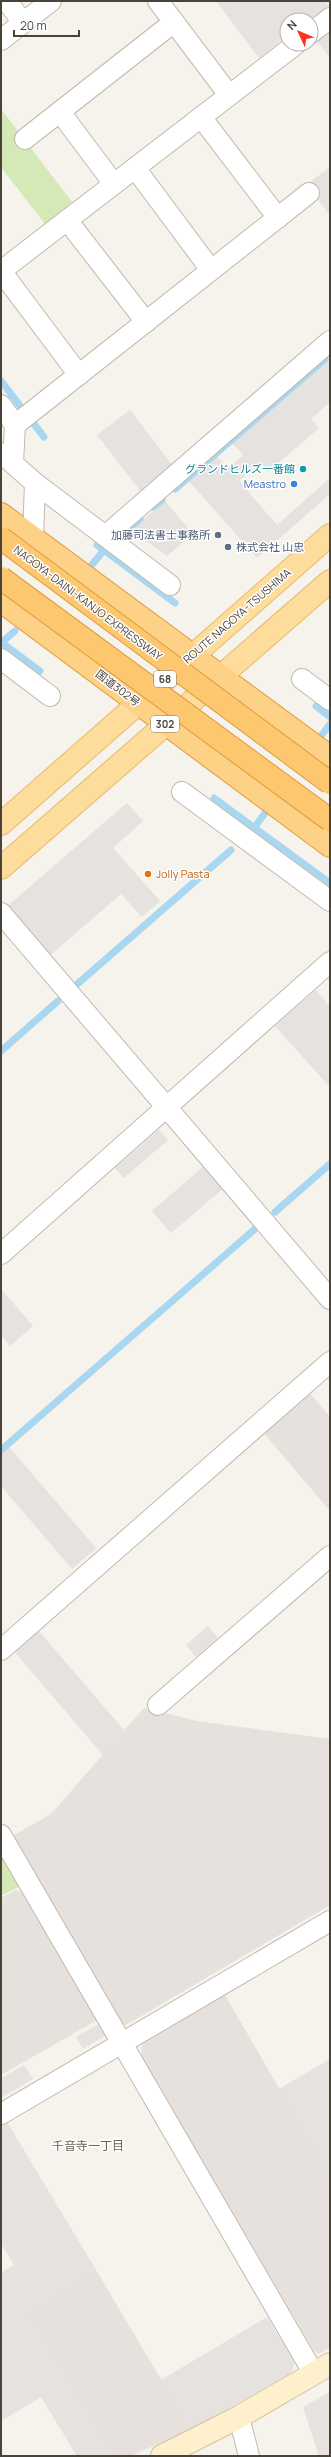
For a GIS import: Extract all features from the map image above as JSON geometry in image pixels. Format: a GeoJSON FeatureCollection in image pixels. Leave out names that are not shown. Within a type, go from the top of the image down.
{"type":"FeatureCollection","features":[{"type":"Feature","properties":{"kind":"highway"},"geometry":{"type":"LineString","coordinates":[[1,514],[330,757]]}},
{"type":"Feature","properties":{"kind":"highway","name":"NAGOYA-DAINI-KANJO EXPRESSWAY"},"geometry":{"type":"LineString","coordinates":[[1,538],[330,783]]}},
{"type":"Feature","properties":{"kind":"highway"},"geometry":{"type":"LineString","coordinates":[[1,578],[330,820]]}},
{"type":"Feature","properties":{"kind":"highway","name":"国道302号"},"geometry":{"type":"LineString","coordinates":[[1,601],[330,846]]}},
{"type":"Feature","properties":{"kind":"main road","name":"ROUTE NAGOYA-TSUSHIMA"},"geometry":{"type":"LineString","coordinates":[[1,824],[330,535]]}},
{"type":"Feature","properties":{"kind":"main road"},"geometry":{"type":"LineString","coordinates":[[1,868],[330,582]]}},
{"type":"Feature","properties":{"kind":"main road"},"geometry":{"type":"LineString","coordinates":[[162,2456],[239,2417],[322,2369]]}},
{"type":"Feature","properties":{"kind":"street"},"geometry":{"type":"LineString","coordinates":[[7,1],[23,23]]}},
{"type":"Feature","properties":{"kind":"street"},"geometry":{"type":"LineString","coordinates":[[1,40],[52,1]]}},
{"type":"Feature","properties":{"kind":"street"},"geometry":{"type":"LineString","coordinates":[[158,1],[229,95]]}},
{"type":"Feature","properties":{"kind":"street"},"geometry":{"type":"LineString","coordinates":[[319,27],[330,18]]}},
{"type":"Feature","properties":{"kind":"street"},"geometry":{"type":"LineString","coordinates":[[26,139],[174,22]]}},
{"type":"Feature","properties":{"kind":"street"},"geometry":{"type":"LineString","coordinates":[[79,375],[1,271],[285,52]]}},
{"type":"Feature","properties":{"kind":"street"},"geometry":{"type":"LineString","coordinates":[[60,112],[114,184]]}},
{"type":"Feature","properties":{"kind":"street"},"geometry":{"type":"LineString","coordinates":[[201,117],[278,218]]}},
{"type":"Feature","properties":{"kind":"street"},"geometry":{"type":"LineString","coordinates":[[135,168],[212,270]]}},
{"type":"Feature","properties":{"kind":"street"},"geometry":{"type":"LineString","coordinates":[[170,585],[35,483],[7,458],[24,418],[309,193]]}},
{"type":"Feature","properties":{"kind":"street"},"geometry":{"type":"LineString","coordinates":[[67,220],[146,322]]}},
{"type":"Feature","properties":{"kind":"street"},"geometry":{"type":"LineString","coordinates":[[106,536],[330,341]]}},
{"type":"Feature","properties":{"kind":"street"},"geometry":{"type":"LineString","coordinates":[[1,405],[24,418]]}},
{"type":"Feature","properties":{"kind":"street"},"geometry":{"type":"LineString","coordinates":[[33,538],[35,483]]}},
{"type":"Feature","properties":{"kind":"street"},"geometry":{"type":"LineString","coordinates":[[1,659],[50,696]]}},
{"type":"Feature","properties":{"kind":"street"},"geometry":{"type":"LineString","coordinates":[[302,679],[330,700]]}},
{"type":"Feature","properties":{"kind":"street"},"geometry":{"type":"LineString","coordinates":[[182,792],[330,901]]}},
{"type":"Feature","properties":{"kind":"street"},"geometry":{"type":"LineString","coordinates":[[1,913],[166,1109],[330,1299]]}},
{"type":"Feature","properties":{"kind":"street"},"geometry":{"type":"LineString","coordinates":[[1,1254],[330,962]]}},
{"type":"Feature","properties":{"kind":"street"},"geometry":{"type":"LineString","coordinates":[[1,1650],[330,1362]]}},
{"type":"Feature","properties":{"kind":"street"},"geometry":{"type":"LineString","coordinates":[[158,1705],[330,1556]]}},
{"type":"Feature","properties":{"kind":"street"},"geometry":{"type":"LineString","coordinates":[[1,1835],[122,2043],[322,2369]]}},
{"type":"Feature","properties":{"kind":"street"},"geometry":{"type":"LineString","coordinates":[[1,2114],[330,1921]]}},
{"type":"Feature","properties":{"kind":"street"},"geometry":{"type":"LineString","coordinates":[[239,2417],[249,2456]]}},
{"type":"Feature","properties":{"kind":"shaded area"},"geometry":{"type":"Polygon","coordinates":[[[216,1],[325,1],[329,5],[319,12],[279,12],[279,42],[259,58],[216,1]]]}},
{"type":"Feature","properties":{"kind":"shaded area"},"geometry":{"type":"Polygon","coordinates":[[[330,26],[330,58],[319,43],[319,35],[330,26]]]}},
{"type":"Feature","properties":{"kind":"shaded area"},"geometry":{"type":"Polygon","coordinates":[[[330,167],[330,215],[306,185],[330,167]]]}},
{"type":"Feature","properties":{"kind":"shaded area"},"geometry":{"type":"Polygon","coordinates":[[[330,357],[330,402],[311,419],[319,428],[268,472],[260,463],[239,481],[277,525],[330,478],[330,494],[257,558],[188,480],[216,456],[228,468],[243,455],[232,443],[330,357]]]}},
{"type":"Feature","properties":{"kind":"shaded area"},"geometry":{"type":"Polygon","coordinates":[[[130,410],[173,466],[142,493],[97,435],[130,410]]]}},
{"type":"Feature","properties":{"kind":"shaded area"},"geometry":{"type":"Polygon","coordinates":[[[165,501],[193,534],[167,556],[131,530],[165,501]]]}},
{"type":"Feature","properties":{"kind":"shaded area"},"geometry":{"type":"Polygon","coordinates":[[[127,803],[143,821],[113,848],[160,901],[142,917],[121,894],[48,957],[5,908],[127,803]]]}},
{"type":"Feature","properties":{"kind":"shaded area"},"geometry":{"type":"Polygon","coordinates":[[[316,990],[330,1007],[330,1083],[328,1085],[275,1026],[316,990]]]}},
{"type":"Feature","properties":{"kind":"shaded area"},"geometry":{"type":"Polygon","coordinates":[[[159,1130],[168,1140],[124,1178],[115,1168],[159,1130]]]}},
{"type":"Feature","properties":{"kind":"shaded area"},"geometry":{"type":"Polygon","coordinates":[[[205,1165],[225,1187],[171,1233],[152,1211],[205,1165]]]}},
{"type":"Feature","properties":{"kind":"shaded area"},"geometry":{"type":"Polygon","coordinates":[[[1,1289],[33,1326],[10,1346],[1,1335],[1,1289]]]}},
{"type":"Feature","properties":{"kind":"shaded area"},"geometry":{"type":"Polygon","coordinates":[[[308,1391],[330,1417],[330,1511],[262,1431],[308,1391]]]}},
{"type":"Feature","properties":{"kind":"shaded area"},"geometry":{"type":"Polygon","coordinates":[[[9,1447],[96,1548],[72,1569],[1,1486],[1,1454],[9,1447]]]}},
{"type":"Feature","properties":{"kind":"shaded area"},"geometry":{"type":"Polygon","coordinates":[[[208,1626],[218,1638],[196,1657],[186,1645],[208,1626]]]}},
{"type":"Feature","properties":{"kind":"shaded area"},"geometry":{"type":"Polygon","coordinates":[[[37,1629],[124,1730],[103,1755],[13,1650],[37,1629]]]}},
{"type":"Feature","properties":{"kind":"shaded area"},"geometry":{"type":"Polygon","coordinates":[[[144,1708],[197,1721],[330,1739],[330,1905],[126,2025],[113,2022],[9,1838],[51,1814],[144,1708]]]}},
{"type":"Feature","properties":{"kind":"shaded area"},"geometry":{"type":"Polygon","coordinates":[[[16,1890],[25,1893],[99,2019],[1,2075],[1,1898],[16,1890]]]}},
{"type":"Feature","properties":{"kind":"shaded area"},"geometry":{"type":"Polygon","coordinates":[[[225,1995],[330,2176],[330,2347],[319,2354],[314,2351],[141,2056],[142,2044],[225,1995]]]}},
{"type":"Feature","properties":{"kind":"shaded area"},"geometry":{"type":"Polygon","coordinates":[[[99,2024],[106,2035],[83,2049],[76,2037],[99,2024]]]}},
{"type":"Feature","properties":{"kind":"shaded area"},"geometry":{"type":"Polygon","coordinates":[[[330,2059],[330,2176],[279,2089],[330,2059]]]}},
{"type":"Feature","properties":{"kind":"shaded area"},"geometry":{"type":"Polygon","coordinates":[[[24,2065],[33,2079],[1,2098],[1,2078],[24,2065]]]}},
{"type":"Feature","properties":{"kind":"shaded area"},"geometry":{"type":"Polygon","coordinates":[[[7,2122],[96,2270],[27,2312],[113,2456],[77,2456],[41,2397],[1,2421],[1,2273],[14,2265],[1,2243],[1,2126],[7,2122]]]}},
{"type":"Feature","properties":{"kind":"shaded area"},"geometry":{"type":"Polygon","coordinates":[[[96,2270],[191,2430],[130,2456],[113,2456],[27,2312],[96,2270]]]}},
{"type":"Feature","properties":{"kind":"shaded area"},"geometry":{"type":"Polygon","coordinates":[[[267,2317],[295,2363],[291,2373],[191,2430],[161,2380],[267,2317]]]}},
{"type":"Feature","properties":{"kind":"shaded area"},"geometry":{"type":"Polygon","coordinates":[[[330,2392],[330,2456],[319,2456],[303,2407],[330,2392]]]}},
{"type":"Feature","properties":{"kind":"green space"},"geometry":{"type":"Polygon","coordinates":[[[1,109],[72,202],[45,224],[1,167],[1,109]]]}},
{"type":"Feature","properties":{"kind":"green space"},"geometry":{"type":"Polygon","coordinates":[[[1,1851],[21,1886],[1,1896],[1,1851]]]}},
{"type":"Feature","properties":{"kind":"waterway"},"geometry":{"type":"LineString","coordinates":[[175,489],[325,359]]}},
{"type":"Feature","properties":{"kind":"waterway"},"geometry":{"type":"LineString","coordinates":[[1,381],[44,437]]}},
{"type":"Feature","properties":{"kind":"waterway"},"geometry":{"type":"LineString","coordinates":[[153,507],[162,500]]}},
{"type":"Feature","properties":{"kind":"waterway"},"geometry":{"type":"LineString","coordinates":[[131,527],[140,519]]}},
{"type":"Feature","properties":{"kind":"waterway"},"geometry":{"type":"LineString","coordinates":[[97,545],[175,603]]}},
{"type":"Feature","properties":{"kind":"waterway"},"geometry":{"type":"LineString","coordinates":[[91,566],[104,550]]}},
{"type":"Feature","properties":{"kind":"waterway"},"geometry":{"type":"LineString","coordinates":[[2,642],[15,631]]}},
{"type":"Feature","properties":{"kind":"waterway"},"geometry":{"type":"LineString","coordinates":[[1,642],[40,671]]}},
{"type":"Feature","properties":{"kind":"waterway"},"geometry":{"type":"LineString","coordinates":[[316,706],[330,717]]}},
{"type":"Feature","properties":{"kind":"waterway"},"geometry":{"type":"LineString","coordinates":[[321,736],[330,724]]}},
{"type":"Feature","properties":{"kind":"waterway"},"geometry":{"type":"LineString","coordinates":[[214,798],[330,883]]}},
{"type":"Feature","properties":{"kind":"waterway"},"geometry":{"type":"LineString","coordinates":[[254,828],[268,809]]}},
{"type":"Feature","properties":{"kind":"waterway"},"geometry":{"type":"LineString","coordinates":[[75,986],[231,850]]}},
{"type":"Feature","properties":{"kind":"waterway"},"geometry":{"type":"LineString","coordinates":[[1,1051],[58,1001]]}},
{"type":"Feature","properties":{"kind":"waterway"},"geometry":{"type":"LineString","coordinates":[[275,1212],[330,1164]]}},
{"type":"Feature","properties":{"kind":"waterway"},"geometry":{"type":"LineString","coordinates":[[1,1450],[255,1229]]}},
{"type":"Feature","properties":{"kind":"place","name":"グランドヒルズ一番館"},"geometry":{"type":"Point","coordinates":[303,469]}},
{"type":"Feature","properties":{"kind":"place","name":"Meastro"},"geometry":{"type":"Point","coordinates":[294,484]}},
{"type":"Feature","properties":{"kind":"place","name":"加藤司法書士事務所"},"geometry":{"type":"Point","coordinates":[218,535]}},
{"type":"Feature","properties":{"kind":"place","name":"株式会社 山忠"},"geometry":{"type":"Point","coordinates":[228,547]}},
{"type":"Feature","properties":{"kind":"place","name":"Jolly Pasta"},"geometry":{"type":"Point","coordinates":[148,874]}},
{"type":"Feature","properties":{"kind":"district","name":"千音寺一丁目"},"geometry":{"type":"Point","coordinates":[88,2146]}}]}
